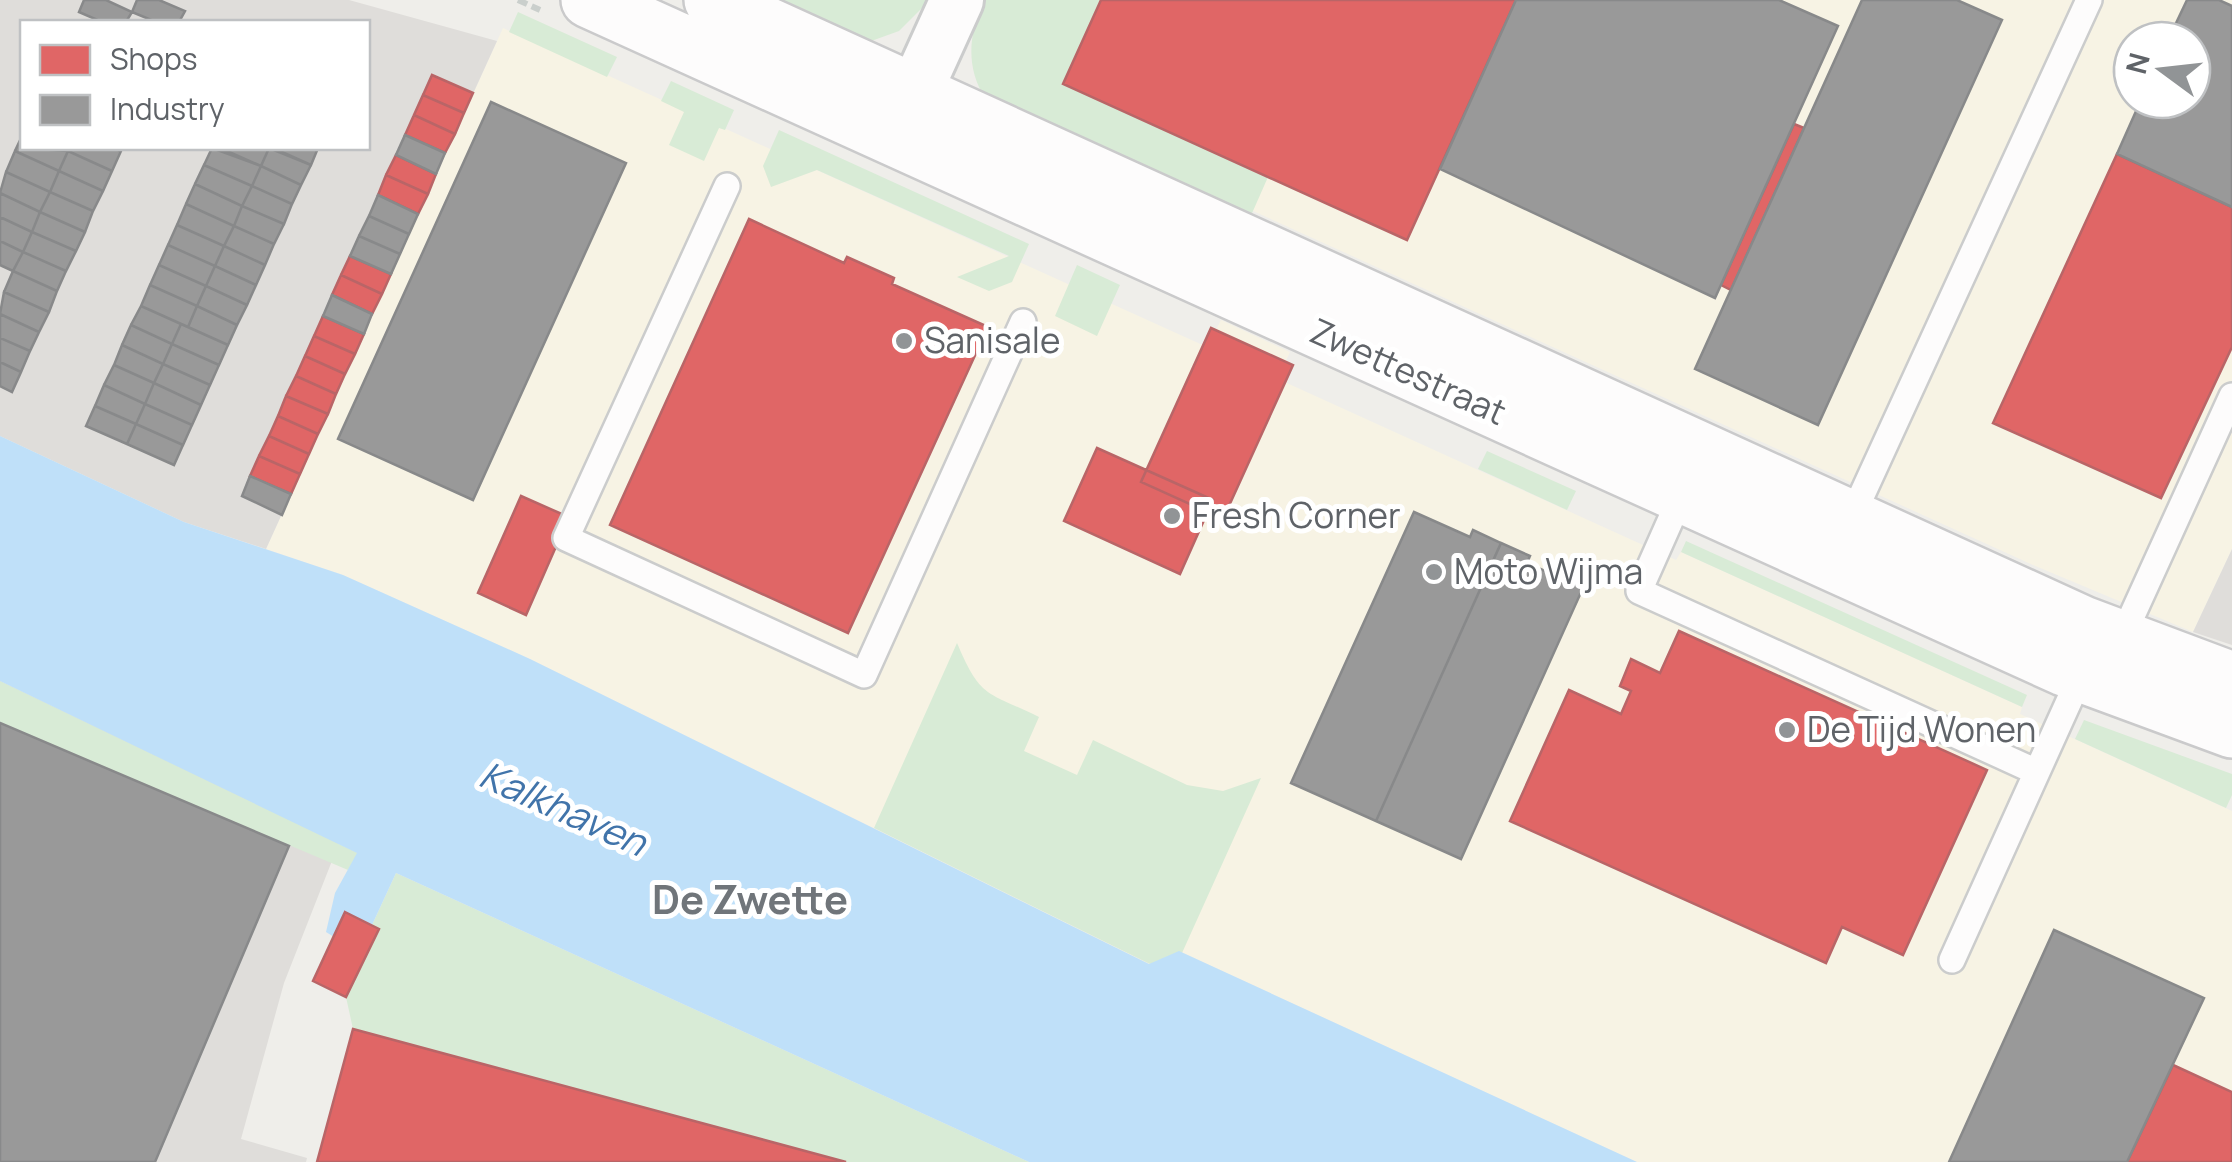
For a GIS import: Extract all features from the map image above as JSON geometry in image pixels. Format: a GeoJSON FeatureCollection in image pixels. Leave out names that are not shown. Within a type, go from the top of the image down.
{"type":"FeatureCollection","features":[{"type":"Feature","properties":{"kind":"street","name":"Zwettestraat"},"geometry":{"type":"LineString","coordinates":[[589,0],[904,117],[2102,656],[2232,730]]}},
{"type":"Feature","properties":{"kind":"street","name":"Zwettestraat"},"geometry":{"type":"LineString","coordinates":[[712,0],[904,117]]}},
{"type":"Feature","properties":{"kind":"street"},"geometry":{"type":"LineString","coordinates":[[904,117],[958,0]]}},
{"type":"Feature","properties":{"kind":"street","name":"Zwettestraat"},"geometry":{"type":"LineString","coordinates":[[2102,656],[2232,680]]}},
{"type":"Feature","properties":{"kind":"lane"},"geometry":{"type":"LineString","coordinates":[[1841,541],[2089,0]]}},
{"type":"Feature","properties":{"kind":"lane"},"geometry":{"type":"LineString","coordinates":[[727,186],[566,538],[583,546],[864,675],[1023,322]]}},
{"type":"Feature","properties":{"kind":"lane"},"geometry":{"type":"LineString","coordinates":[[1952,960],[2038,772],[2102,656],[2232,396]]}},
{"type":"Feature","properties":{"kind":"lane"},"geometry":{"type":"LineString","coordinates":[[1692,473],[1639,591],[2038,772]]}},
{"type":"Feature","properties":{"kind":"shaded area"},"geometry":{"type":"Polygon","coordinates":[[[0,0],[349,0],[497,41],[266,549],[184,522],[0,436],[0,0]]]}},
{"type":"Feature","properties":{"kind":"shaded area"},"geometry":{"type":"Polygon","coordinates":[[[1016,0],[2232,0],[2232,549],[2193,632],[2033,565],[1253,211],[996,44],[1016,0]]]}},
{"type":"Feature","properties":{"kind":"shaded area"},"geometry":{"type":"Polygon","coordinates":[[[503,28],[1207,347],[1221,320],[1290,352],[1278,379],[1676,560],[1681,552],[2022,707],[2020,714],[2232,811],[2232,1162],[1637,1162],[1179,951],[1150,964],[530,659],[343,575],[266,549],[503,28]]]}},
{"type":"Feature","properties":{"kind":"shaded area"},"geometry":{"type":"Polygon","coordinates":[[[2232,549],[2232,645],[2193,632],[2232,549]]]}},
{"type":"Feature","properties":{"kind":"shaded area"},"geometry":{"type":"Polygon","coordinates":[[[0,681],[339,843],[284,983],[241,1139],[307,1158],[306,1162],[0,1162],[0,681]]]}},
{"type":"Feature","properties":{"kind":"green space"},"geometry":{"type":"Polygon","coordinates":[[[734,0],[930,0],[899,31],[863,44],[734,0]]]}},
{"type":"Feature","properties":{"kind":"green space"},"geometry":{"type":"Polygon","coordinates":[[[984,0],[1101,0],[1063,84],[1268,177],[1249,220],[985,98],[974,74],[971,49],[984,0]]]}},
{"type":"Feature","properties":{"kind":"green space"},"geometry":{"type":"Polygon","coordinates":[[[518,12],[617,57],[607,77],[509,32],[518,12]]]}},
{"type":"Feature","properties":{"kind":"green space"},"geometry":{"type":"Polygon","coordinates":[[[671,81],[734,110],[725,130],[719,128],[704,161],[669,145],[684,112],[661,101],[671,81]]]}},
{"type":"Feature","properties":{"kind":"green space"},"geometry":{"type":"Polygon","coordinates":[[[779,130],[1029,244],[1012,282],[989,291],[957,277],[1009,256],[817,170],[771,187],[763,166],[779,130]]]}},
{"type":"Feature","properties":{"kind":"green space"},"geometry":{"type":"Polygon","coordinates":[[[1077,265],[1120,285],[1097,336],[1055,316],[1077,265]]]}},
{"type":"Feature","properties":{"kind":"green space"},"geometry":{"type":"Polygon","coordinates":[[[1487,451],[1576,491],[1567,510],[1478,469],[1487,451]]]}},
{"type":"Feature","properties":{"kind":"green space"},"geometry":{"type":"Polygon","coordinates":[[[1686,541],[2027,695],[2022,707],[1681,552],[1686,541]]]}},
{"type":"Feature","properties":{"kind":"green space"},"geometry":{"type":"Polygon","coordinates":[[[957,643],[972,675],[987,691],[1039,717],[1024,751],[1077,775],[1093,740],[1187,785],[1223,791],[1261,778],[1182,953],[1150,964],[874,828],[957,643]]]}},
{"type":"Feature","properties":{"kind":"green space"},"geometry":{"type":"Polygon","coordinates":[[[0,681],[358,853],[348,870],[0,723],[0,681]]]}},
{"type":"Feature","properties":{"kind":"green space"},"geometry":{"type":"Polygon","coordinates":[[[2084,720],[2232,774],[2232,795],[2226,808],[2075,739],[2084,720]]]}},
{"type":"Feature","properties":{"kind":"green space"},"geometry":{"type":"Polygon","coordinates":[[[396,873],[1029,1162],[846,1162],[353,1029],[346,997],[379,929],[372,925],[396,873]]]}},
{"type":"Feature","properties":{"kind":"water","name":"Kalkhaven"},"geometry":{"type":"Polygon","coordinates":[[[0,436],[184,522],[343,575],[530,659],[1149,964],[1179,951],[1637,1162],[1029,1162],[396,873],[372,925],[345,913],[334,937],[326,932],[335,893],[357,853],[0,681],[0,436]]]}},
{"type":"Feature","properties":{"kind":"building: Shops"},"geometry":{"type":"Polygon","coordinates":[[[1101,0],[1516,0],[1407,240],[1063,84],[1101,0]]]}},
{"type":"Feature","properties":{"kind":"building: Shops"},"geometry":{"type":"Polygon","coordinates":[[[432,75],[473,93],[464,113],[423,95],[432,75]]]}},
{"type":"Feature","properties":{"kind":"building: Shops"},"geometry":{"type":"Polygon","coordinates":[[[423,95],[464,113],[455,134],[414,115],[423,95]]]}},
{"type":"Feature","properties":{"kind":"building: Shops"},"geometry":{"type":"Polygon","coordinates":[[[414,115],[455,134],[445,153],[405,135],[414,115]]]}},
{"type":"Feature","properties":{"kind":"building: Shops"},"geometry":{"type":"Polygon","coordinates":[[[1794,124],[1804,128],[1731,290],[1721,285],[1794,124]]]}},
{"type":"Feature","properties":{"kind":"building: Shops"},"geometry":{"type":"Polygon","coordinates":[[[2117,154],[2232,207],[2232,347],[2161,498],[1993,423],[2117,154]]]}},
{"type":"Feature","properties":{"kind":"building: Shops"},"geometry":{"type":"Polygon","coordinates":[[[396,155],[436,174],[428,194],[386,175],[396,155]]]}},
{"type":"Feature","properties":{"kind":"building: Shops"},"geometry":{"type":"Polygon","coordinates":[[[386,175],[428,194],[418,214],[378,195],[386,175]]]}},
{"type":"Feature","properties":{"kind":"building: Shops"},"geometry":{"type":"Polygon","coordinates":[[[749,219],[844,263],[847,257],[894,278],[892,284],[988,327],[848,633],[610,525],[749,219]]]}},
{"type":"Feature","properties":{"kind":"building: Shops"},"geometry":{"type":"Polygon","coordinates":[[[350,256],[391,274],[382,294],[341,275],[350,256]]]}},
{"type":"Feature","properties":{"kind":"building: Shops"},"geometry":{"type":"Polygon","coordinates":[[[341,275],[382,294],[372,314],[332,295],[341,275]]]}},
{"type":"Feature","properties":{"kind":"building: Shops"},"geometry":{"type":"Polygon","coordinates":[[[323,316],[364,334],[355,354],[314,336],[323,316]]]}},
{"type":"Feature","properties":{"kind":"building: Shops"},"geometry":{"type":"Polygon","coordinates":[[[1211,328],[1293,365],[1223,519],[1141,482],[1211,328]]]}},
{"type":"Feature","properties":{"kind":"building: Shops"},"geometry":{"type":"Polygon","coordinates":[[[314,336],[355,354],[345,374],[305,356],[314,336]]]}},
{"type":"Feature","properties":{"kind":"building: Shops"},"geometry":{"type":"Polygon","coordinates":[[[305,356],[345,374],[336,394],[296,376],[305,356]]]}},
{"type":"Feature","properties":{"kind":"building: Shops"},"geometry":{"type":"Polygon","coordinates":[[[296,376],[336,394],[328,414],[286,396],[296,376]]]}},
{"type":"Feature","properties":{"kind":"building: Shops"},"geometry":{"type":"Polygon","coordinates":[[[286,396],[328,414],[318,434],[278,416],[286,396]]]}},
{"type":"Feature","properties":{"kind":"building: Shops"},"geometry":{"type":"Polygon","coordinates":[[[278,416],[318,434],[309,454],[269,436],[278,416]]]}},
{"type":"Feature","properties":{"kind":"building: Shops"},"geometry":{"type":"Polygon","coordinates":[[[269,436],[309,454],[300,474],[259,456],[269,436]]]}},
{"type":"Feature","properties":{"kind":"building: Shops"},"geometry":{"type":"Polygon","coordinates":[[[1097,448],[1213,500],[1180,574],[1064,521],[1097,448]]]}},
{"type":"Feature","properties":{"kind":"building: Shops"},"geometry":{"type":"Polygon","coordinates":[[[259,456],[300,474],[291,494],[250,476],[259,456]]]}},
{"type":"Feature","properties":{"kind":"building: Shops"},"geometry":{"type":"Polygon","coordinates":[[[521,496],[564,515],[553,540],[558,542],[526,615],[478,593],[521,496]]]}},
{"type":"Feature","properties":{"kind":"building: Shops"},"geometry":{"type":"Polygon","coordinates":[[[1679,631],[1987,770],[1903,955],[1842,927],[1826,963],[1510,821],[1569,690],[1621,714],[1631,691],[1620,686],[1631,659],[1660,673],[1679,631]]]}},
{"type":"Feature","properties":{"kind":"building: Shops"},"geometry":{"type":"Polygon","coordinates":[[[345,912],[379,929],[346,997],[313,981],[345,912]]]}},
{"type":"Feature","properties":{"kind":"building: Shops"},"geometry":{"type":"Polygon","coordinates":[[[353,1029],[846,1162],[317,1162],[353,1029]]]}},
{"type":"Feature","properties":{"kind":"building: Shops"},"geometry":{"type":"Polygon","coordinates":[[[2173,1065],[2232,1092],[2232,1162],[2127,1162],[2173,1065]]]}},
{"type":"Feature","properties":{"kind":"building: Industry"},"geometry":{"type":"Polygon","coordinates":[[[84,0],[106,0],[132,12],[127,20],[97,20],[79,12],[84,0]]]}},
{"type":"Feature","properties":{"kind":"building: Industry"},"geometry":{"type":"Polygon","coordinates":[[[137,0],[159,0],[185,11],[180,20],[151,20],[132,12],[137,0]]]}},
{"type":"Feature","properties":{"kind":"building: Industry"},"geometry":{"type":"Polygon","coordinates":[[[1516,0],[1779,0],[1838,26],[1715,298],[1440,169],[1516,0]]]}},
{"type":"Feature","properties":{"kind":"building: Industry"},"geometry":{"type":"Polygon","coordinates":[[[1862,0],[1957,0],[2002,20],[1818,425],[1695,369],[1862,0]]]}},
{"type":"Feature","properties":{"kind":"building: Industry"},"geometry":{"type":"Polygon","coordinates":[[[2187,0],[2219,0],[2232,6],[2232,207],[2117,154],[2132,120],[2212,120],[2212,20],[2178,20],[2187,0]]]}},
{"type":"Feature","properties":{"kind":"building: Industry"},"geometry":{"type":"Polygon","coordinates":[[[491,102],[626,163],[473,500],[338,439],[491,102]]]}},
{"type":"Feature","properties":{"kind":"building: Industry"},"geometry":{"type":"Polygon","coordinates":[[[405,135],[445,153],[436,174],[396,155],[405,135]]]}},
{"type":"Feature","properties":{"kind":"building: Industry"},"geometry":{"type":"Polygon","coordinates":[[[20,140],[20,150],[68,151],[59,171],[15,151],[20,140]]]}},
{"type":"Feature","properties":{"kind":"building: Industry"},"geometry":{"type":"Polygon","coordinates":[[[118,150],[121,151],[112,171],[68,151],[118,150]]]}},
{"type":"Feature","properties":{"kind":"building: Industry"},"geometry":{"type":"Polygon","coordinates":[[[211,150],[217,150],[261,166],[252,186],[204,165],[211,150]]]}},
{"type":"Feature","properties":{"kind":"building: Industry"},"geometry":{"type":"Polygon","coordinates":[[[225,150],[268,150],[261,166],[225,150]]]}},
{"type":"Feature","properties":{"kind":"building: Industry"},"geometry":{"type":"Polygon","coordinates":[[[268,150],[311,165],[301,185],[261,166],[268,150]]]}},
{"type":"Feature","properties":{"kind":"building: Industry"},"geometry":{"type":"Polygon","coordinates":[[[277,150],[317,150],[311,165],[277,150]]]}},
{"type":"Feature","properties":{"kind":"building: Industry"},"geometry":{"type":"Polygon","coordinates":[[[15,151],[59,171],[50,192],[6,172],[15,151]]]}},
{"type":"Feature","properties":{"kind":"building: Industry"},"geometry":{"type":"Polygon","coordinates":[[[68,151],[112,171],[103,191],[59,171],[68,151]]]}},
{"type":"Feature","properties":{"kind":"building: Industry"},"geometry":{"type":"Polygon","coordinates":[[[204,165],[252,186],[242,206],[195,184],[204,165]]]}},
{"type":"Feature","properties":{"kind":"building: Industry"},"geometry":{"type":"Polygon","coordinates":[[[261,166],[301,185],[292,204],[252,186],[261,166]]]}},
{"type":"Feature","properties":{"kind":"building: Industry"},"geometry":{"type":"Polygon","coordinates":[[[59,171],[103,191],[93,211],[50,192],[59,171]]]}},
{"type":"Feature","properties":{"kind":"building: Industry"},"geometry":{"type":"Polygon","coordinates":[[[6,172],[50,192],[40,212],[0,193],[6,172]]]}},
{"type":"Feature","properties":{"kind":"building: Industry"},"geometry":{"type":"Polygon","coordinates":[[[195,184],[242,206],[234,226],[186,204],[195,184]]]}},
{"type":"Feature","properties":{"kind":"building: Industry"},"geometry":{"type":"Polygon","coordinates":[[[252,186],[292,204],[284,224],[242,206],[252,186]]]}},
{"type":"Feature","properties":{"kind":"building: Industry"},"geometry":{"type":"Polygon","coordinates":[[[50,192],[93,211],[85,232],[40,212],[50,192]]]}},
{"type":"Feature","properties":{"kind":"building: Industry"},"geometry":{"type":"Polygon","coordinates":[[[0,193],[40,212],[32,232],[0,217],[0,193]]]}},
{"type":"Feature","properties":{"kind":"building: Industry"},"geometry":{"type":"Polygon","coordinates":[[[378,195],[418,214],[409,234],[369,216],[378,195]]]}},
{"type":"Feature","properties":{"kind":"building: Industry"},"geometry":{"type":"Polygon","coordinates":[[[186,204],[234,226],[224,246],[177,225],[186,204]]]}},
{"type":"Feature","properties":{"kind":"building: Industry"},"geometry":{"type":"Polygon","coordinates":[[[242,206],[284,224],[274,244],[234,226],[242,206]]]}},
{"type":"Feature","properties":{"kind":"building: Industry"},"geometry":{"type":"Polygon","coordinates":[[[40,212],[85,232],[76,251],[32,232],[40,212]]]}},
{"type":"Feature","properties":{"kind":"building: Industry"},"geometry":{"type":"Polygon","coordinates":[[[369,216],[409,234],[400,254],[359,236],[369,216]]]}},
{"type":"Feature","properties":{"kind":"building: Industry"},"geometry":{"type":"Polygon","coordinates":[[[0,217],[32,232],[23,252],[0,241],[0,217]]]}},
{"type":"Feature","properties":{"kind":"building: Industry"},"geometry":{"type":"Polygon","coordinates":[[[177,225],[224,246],[215,266],[168,245],[177,225]]]}},
{"type":"Feature","properties":{"kind":"building: Industry"},"geometry":{"type":"Polygon","coordinates":[[[234,226],[274,244],[265,265],[224,246],[234,226]]]}},
{"type":"Feature","properties":{"kind":"building: Industry"},"geometry":{"type":"Polygon","coordinates":[[[32,232],[76,251],[66,271],[23,252],[32,232]]]}},
{"type":"Feature","properties":{"kind":"building: Industry"},"geometry":{"type":"Polygon","coordinates":[[[359,236],[400,254],[391,274],[350,256],[359,236]]]}},
{"type":"Feature","properties":{"kind":"building: Industry"},"geometry":{"type":"Polygon","coordinates":[[[0,241],[23,252],[13,271],[0,265],[0,241]]]}},
{"type":"Feature","properties":{"kind":"building: Industry"},"geometry":{"type":"Polygon","coordinates":[[[168,245],[215,266],[206,286],[159,265],[168,245]]]}},
{"type":"Feature","properties":{"kind":"building: Industry"},"geometry":{"type":"Polygon","coordinates":[[[224,246],[265,265],[256,285],[215,266],[224,246]]]}},
{"type":"Feature","properties":{"kind":"building: Industry"},"geometry":{"type":"Polygon","coordinates":[[[23,252],[66,271],[57,291],[13,271],[23,252]]]}},
{"type":"Feature","properties":{"kind":"building: Industry"},"geometry":{"type":"Polygon","coordinates":[[[159,265],[206,286],[197,306],[150,285],[159,265]]]}},
{"type":"Feature","properties":{"kind":"building: Industry"},"geometry":{"type":"Polygon","coordinates":[[[215,266],[256,285],[247,305],[206,286],[215,266]]]}},
{"type":"Feature","properties":{"kind":"building: Industry"},"geometry":{"type":"Polygon","coordinates":[[[13,271],[57,291],[49,312],[4,292],[13,271]]]}},
{"type":"Feature","properties":{"kind":"building: Industry"},"geometry":{"type":"Polygon","coordinates":[[[150,285],[197,306],[188,327],[141,306],[150,285]]]}},
{"type":"Feature","properties":{"kind":"building: Industry"},"geometry":{"type":"Polygon","coordinates":[[[206,286],[247,305],[237,325],[197,306],[206,286]]]}},
{"type":"Feature","properties":{"kind":"building: Industry"},"geometry":{"type":"Polygon","coordinates":[[[4,292],[49,312],[39,332],[0,314],[4,292]]]}},
{"type":"Feature","properties":{"kind":"building: Industry"},"geometry":{"type":"Polygon","coordinates":[[[332,295],[372,314],[364,334],[323,316],[332,295]]]}},
{"type":"Feature","properties":{"kind":"building: Industry"},"geometry":{"type":"Polygon","coordinates":[[[141,306],[181,324],[172,344],[131,325],[141,306]]]}},
{"type":"Feature","properties":{"kind":"building: Industry"},"geometry":{"type":"Polygon","coordinates":[[[197,306],[237,325],[228,345],[188,327],[197,306]]]}},
{"type":"Feature","properties":{"kind":"building: Industry"},"geometry":{"type":"Polygon","coordinates":[[[0,314],[39,332],[30,351],[0,338],[0,314]]]}},
{"type":"Feature","properties":{"kind":"building: Industry"},"geometry":{"type":"Polygon","coordinates":[[[181,324],[228,345],[219,365],[172,344],[181,324]]]}},
{"type":"Feature","properties":{"kind":"building: Industry"},"geometry":{"type":"Polygon","coordinates":[[[131,325],[172,344],[163,364],[122,345],[131,325]]]}},
{"type":"Feature","properties":{"kind":"building: Industry"},"geometry":{"type":"Polygon","coordinates":[[[0,338],[30,351],[21,372],[0,362],[0,338]]]}},
{"type":"Feature","properties":{"kind":"building: Industry"},"geometry":{"type":"Polygon","coordinates":[[[172,344],[219,365],[210,385],[163,364],[172,344]]]}},
{"type":"Feature","properties":{"kind":"building: Industry"},"geometry":{"type":"Polygon","coordinates":[[[122,345],[163,364],[154,383],[114,365],[122,345]]]}},
{"type":"Feature","properties":{"kind":"building: Industry"},"geometry":{"type":"Polygon","coordinates":[[[0,362],[21,372],[12,392],[0,386],[0,362]]]}},
{"type":"Feature","properties":{"kind":"building: Industry"},"geometry":{"type":"Polygon","coordinates":[[[163,364],[210,385],[201,405],[154,383],[163,364]]]}},
{"type":"Feature","properties":{"kind":"building: Industry"},"geometry":{"type":"Polygon","coordinates":[[[114,365],[154,383],[145,404],[104,385],[114,365]]]}},
{"type":"Feature","properties":{"kind":"building: Industry"},"geometry":{"type":"Polygon","coordinates":[[[154,383],[201,405],[192,425],[145,404],[154,383]]]}},
{"type":"Feature","properties":{"kind":"building: Industry"},"geometry":{"type":"Polygon","coordinates":[[[104,385],[145,404],[136,424],[95,406],[104,385]]]}},
{"type":"Feature","properties":{"kind":"building: Industry"},"geometry":{"type":"Polygon","coordinates":[[[145,404],[192,425],[183,445],[136,424],[145,404]]]}},
{"type":"Feature","properties":{"kind":"building: Industry"},"geometry":{"type":"Polygon","coordinates":[[[95,406],[136,424],[127,444],[86,426],[95,406]]]}},
{"type":"Feature","properties":{"kind":"building: Industry"},"geometry":{"type":"Polygon","coordinates":[[[136,424],[183,445],[174,465],[127,444],[136,424]]]}},
{"type":"Feature","properties":{"kind":"building: Industry"},"geometry":{"type":"Polygon","coordinates":[[[250,476],[291,494],[282,515],[242,496],[250,476]]]}},
{"type":"Feature","properties":{"kind":"building: Industry"},"geometry":{"type":"Polygon","coordinates":[[[1414,512],[1470,537],[1473,530],[1501,543],[1376,821],[1291,783],[1414,512]]]}},
{"type":"Feature","properties":{"kind":"building: Industry"},"geometry":{"type":"Polygon","coordinates":[[[1501,543],[1530,556],[1527,563],[1583,588],[1461,859],[1376,821],[1501,543]]]}},
{"type":"Feature","properties":{"kind":"building: Industry"},"geometry":{"type":"Polygon","coordinates":[[[0,723],[289,846],[155,1162],[0,1162],[0,723]]]}},
{"type":"Feature","properties":{"kind":"building: Industry"},"geometry":{"type":"Polygon","coordinates":[[[2054,930],[2204,998],[2127,1162],[1949,1162],[2054,930]]]}},
{"type":"Feature","properties":{"kind":"place","name":"Sanisale"},"geometry":{"type":"Point","coordinates":[904,341]}},
{"type":"Feature","properties":{"kind":"place","name":"Fresh Corner"},"geometry":{"type":"Point","coordinates":[1172,516]}},
{"type":"Feature","properties":{"kind":"place","name":"Moto Wijma"},"geometry":{"type":"Point","coordinates":[1434,572]}},
{"type":"Feature","properties":{"kind":"place","name":"De Tijd Wonen"},"geometry":{"type":"Point","coordinates":[1787,730]}},
{"type":"Feature","properties":{"kind":"district","name":"De Zwette"},"geometry":{"type":"Point","coordinates":[750,900]}}]}
